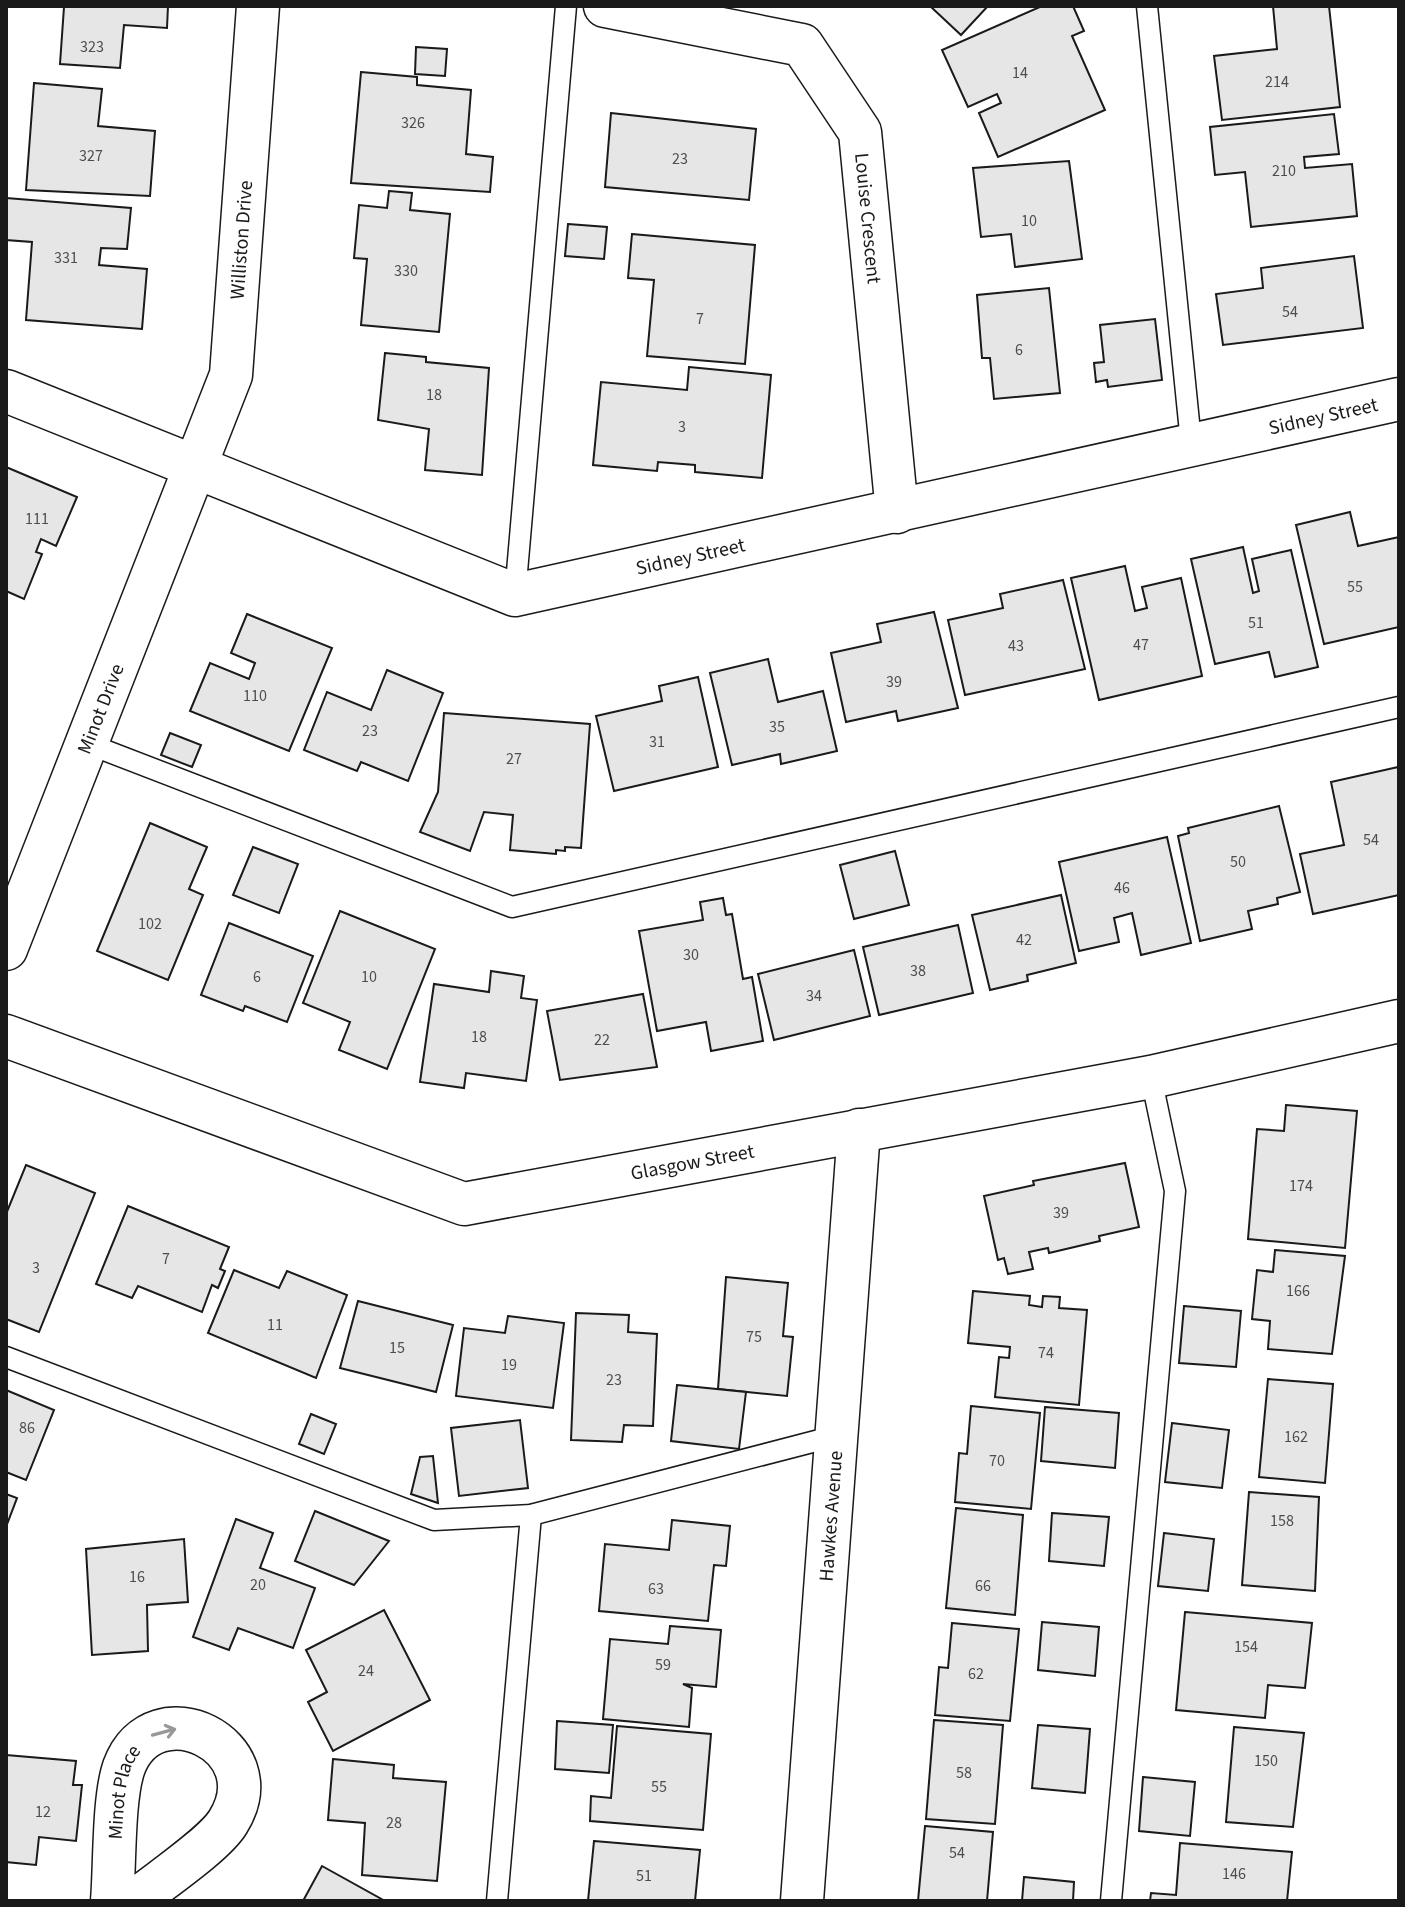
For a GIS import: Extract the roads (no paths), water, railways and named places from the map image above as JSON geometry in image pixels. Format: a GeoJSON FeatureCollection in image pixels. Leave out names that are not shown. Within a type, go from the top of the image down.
{"type":"FeatureCollection","features":[{"type":"Feature","properties":{"kind":"street","name":"Williston Drive"},"geometry":{"type":"LineString","coordinates":[[196,469],[231,375],[258,6]]}},
{"type":"Feature","properties":{"kind":"street","name":"Louise Crescent"},"geometry":{"type":"LineString","coordinates":[[605,6],[802,45],[860,132],[897,512]]}},
{"type":"Feature","properties":{"kind":"street"},"geometry":{"type":"LineString","coordinates":[[6,391],[515,595]]}},
{"type":"Feature","properties":{"kind":"street","name":"Sidney Street"},"geometry":{"type":"LineString","coordinates":[[515,595],[897,512],[1191,442],[1399,399]]}},
{"type":"Feature","properties":{"kind":"street","name":"Minot Drive"},"geometry":{"type":"LineString","coordinates":[[6,949],[196,469]]}},
{"type":"Feature","properties":{"kind":"street","name":"Glasgow Street"},"geometry":{"type":"LineString","coordinates":[[6,1036],[464,1204],[1151,1077],[1399,1021]]}},
{"type":"Feature","properties":{"kind":"street","name":"Hawkes Avenue"},"geometry":{"type":"LineString","coordinates":[[802,1901],[839,1435],[859,1130]]}},
{"type":"Feature","properties":{"kind":"street","name":"Minot Place"},"geometry":{"type":"LineString","coordinates":[[112,1901],[120,1788],[124,1768],[134,1749],[150,1736],[169,1729],[189,1729],[209,1736],[225,1749],[235,1767],[239,1787],[236,1807],[226,1826],[135,1901]]}},
{"type":"Feature","properties":{"kind":"lane"},"geometry":{"type":"LineString","coordinates":[[515,595],[566,6]]}},
{"type":"Feature","properties":{"kind":"lane"},"geometry":{"type":"LineString","coordinates":[[1147,6],[1191,442]]}},
{"type":"Feature","properties":{"kind":"lane"},"geometry":{"type":"LineString","coordinates":[[86,743],[512,907],[1399,707]]}},
{"type":"Feature","properties":{"kind":"lane"},"geometry":{"type":"LineString","coordinates":[[1111,1901],[1175,1191],[1151,1077]]}},
{"type":"Feature","properties":{"kind":"lane"},"geometry":{"type":"LineString","coordinates":[[6,1357],[434,1520],[531,1515],[839,1435]]}},
{"type":"Feature","properties":{"kind":"lane"},"geometry":{"type":"LineString","coordinates":[[497,1901],[531,1515]]}}]}
